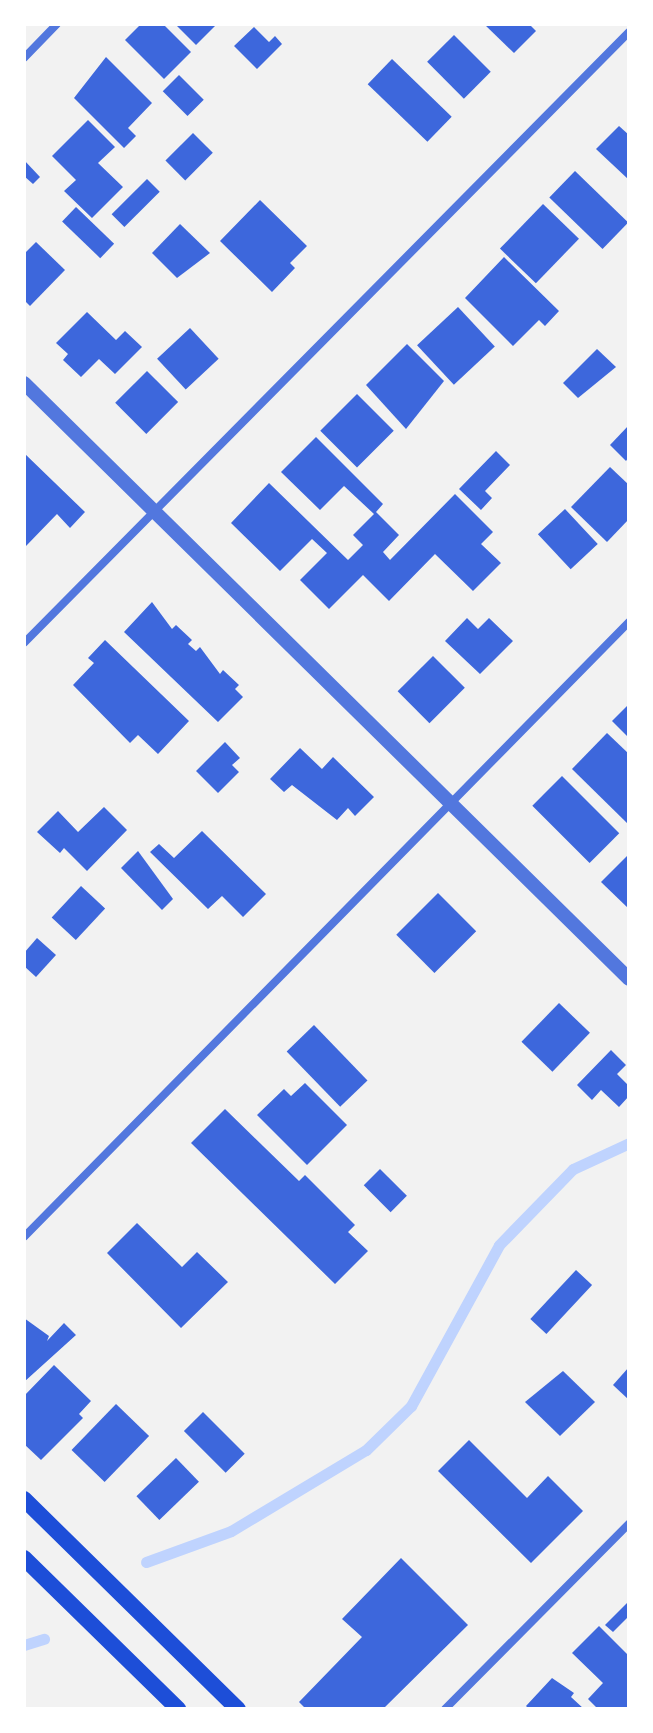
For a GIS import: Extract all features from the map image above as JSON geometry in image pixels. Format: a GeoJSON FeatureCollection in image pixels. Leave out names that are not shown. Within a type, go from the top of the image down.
{"type":"FeatureCollection","features":[{"type":"Feature","properties":{"kind":"main road"},"geometry":{"type":"LineString","coordinates":[[24,1499],[238,1709]]}},
{"type":"Feature","properties":{"kind":"main road"},"geometry":{"type":"LineString","coordinates":[[24,1558],[178,1709]]}},
{"type":"Feature","properties":{"kind":"street"},"geometry":{"type":"LineString","coordinates":[[24,58],[57,24]]}},
{"type":"Feature","properties":{"kind":"street"},"geometry":{"type":"LineString","coordinates":[[24,643],[629,32]]}},
{"type":"Feature","properties":{"kind":"street"},"geometry":{"type":"LineString","coordinates":[[24,383],[629,979]]}},
{"type":"Feature","properties":{"kind":"street"},"geometry":{"type":"LineString","coordinates":[[24,1237],[629,622]]}},
{"type":"Feature","properties":{"kind":"street"},"geometry":{"type":"LineString","coordinates":[[445,1709],[629,1524]]}},
{"type":"Feature","properties":{"kind":"building"},"geometry":{"type":"Polygon","coordinates":[[[141,24],[163,24],[191,52],[164,79],[125,40],[141,24]]]}},
{"type":"Feature","properties":{"kind":"building"},"geometry":{"type":"Polygon","coordinates":[[[175,24],[217,24],[196,45],[175,24]]]}},
{"type":"Feature","properties":{"kind":"building"},"geometry":{"type":"Polygon","coordinates":[[[484,24],[529,24],[536,31],[514,53],[484,24]]]}},
{"type":"Feature","properties":{"kind":"building"},"geometry":{"type":"Polygon","coordinates":[[[254,27],[269,42],[275,36],[282,44],[257,69],[234,46],[254,27]]]}},
{"type":"Feature","properties":{"kind":"building"},"geometry":{"type":"Polygon","coordinates":[[[454,35],[491,72],[464,99],[427,62],[454,35]]]}},
{"type":"Feature","properties":{"kind":"building"},"geometry":{"type":"Polygon","coordinates":[[[106,57],[152,103],[128,128],[136,136],[124,148],[74,98],[106,57]]]}},
{"type":"Feature","properties":{"kind":"building"},"geometry":{"type":"Polygon","coordinates":[[[392,59],[452,117],[427,142],[368,84],[392,59]]]}},
{"type":"Feature","properties":{"kind":"building"},"geometry":{"type":"Polygon","coordinates":[[[179,75],[204,100],[187,116],[163,91],[179,75]]]}},
{"type":"Feature","properties":{"kind":"building"},"geometry":{"type":"Polygon","coordinates":[[[88,120],[115,147],[98,163],[123,187],[92,218],[64,191],[76,180],[52,156],[88,120]]]}},
{"type":"Feature","properties":{"kind":"building"},"geometry":{"type":"Polygon","coordinates":[[[619,126],[629,135],[629,180],[596,149],[619,126]]]}},
{"type":"Feature","properties":{"kind":"building"},"geometry":{"type":"Polygon","coordinates":[[[193,133],[213,153],[185,180],[165,161],[193,133]]]}},
{"type":"Feature","properties":{"kind":"building"},"geometry":{"type":"Polygon","coordinates":[[[24,160],[40,177],[33,184],[24,176],[24,160]]]}},
{"type":"Feature","properties":{"kind":"building"},"geometry":{"type":"Polygon","coordinates":[[[575,171],[628,222],[603,249],[549,198],[575,171]]]}},
{"type":"Feature","properties":{"kind":"building"},"geometry":{"type":"Polygon","coordinates":[[[147,179],[160,192],[124,227],[112,214],[147,179]]]}},
{"type":"Feature","properties":{"kind":"building"},"geometry":{"type":"Polygon","coordinates":[[[260,200],[307,246],[290,263],[295,268],[272,292],[220,241],[260,200]]]}},
{"type":"Feature","properties":{"kind":"building"},"geometry":{"type":"Polygon","coordinates":[[[543,204],[579,239],[536,283],[500,249],[543,204]]]}},
{"type":"Feature","properties":{"kind":"building"},"geometry":{"type":"Polygon","coordinates":[[[76,207],[114,244],[100,258],[62,221],[76,207]]]}},
{"type":"Feature","properties":{"kind":"building"},"geometry":{"type":"Polygon","coordinates":[[[180,224],[210,253],[177,278],[152,253],[180,224]]]}},
{"type":"Feature","properties":{"kind":"building"},"geometry":{"type":"Polygon","coordinates":[[[36,242],[65,270],[30,306],[24,300],[24,254],[36,242]]]}},
{"type":"Feature","properties":{"kind":"building"},"geometry":{"type":"Polygon","coordinates":[[[504,257],[559,311],[545,326],[539,320],[513,346],[465,298],[504,257]]]}},
{"type":"Feature","properties":{"kind":"building"},"geometry":{"type":"Polygon","coordinates":[[[458,307],[495,346],[454,385],[417,345],[458,307]]]}},
{"type":"Feature","properties":{"kind":"building"},"geometry":{"type":"Polygon","coordinates":[[[87,312],[116,340],[125,331],[142,347],[115,374],[99,359],[81,377],[63,360],[68,354],[56,343],[87,312]]]}},
{"type":"Feature","properties":{"kind":"building"},"geometry":{"type":"Polygon","coordinates":[[[190,328],[219,359],[186,389],[157,359],[190,328]]]}},
{"type":"Feature","properties":{"kind":"building"},"geometry":{"type":"Polygon","coordinates":[[[407,344],[444,381],[406,429],[366,385],[407,344]]]}},
{"type":"Feature","properties":{"kind":"building"},"geometry":{"type":"Polygon","coordinates":[[[597,349],[616,367],[578,398],[563,383],[597,349]]]}},
{"type":"Feature","properties":{"kind":"building"},"geometry":{"type":"Polygon","coordinates":[[[147,371],[178,402],[146,434],[115,403],[147,371]]]}},
{"type":"Feature","properties":{"kind":"building"},"geometry":{"type":"Polygon","coordinates":[[[357,394],[394,431],[357,468],[320,431],[357,394]]]}},
{"type":"Feature","properties":{"kind":"building"},"geometry":{"type":"Polygon","coordinates":[[[629,425],[629,457],[626,461],[610,445],[629,425]]]}},
{"type":"Feature","properties":{"kind":"building"},"geometry":{"type":"Polygon","coordinates":[[[316,437],[383,504],[376,512],[399,535],[383,552],[390,560],[455,494],[493,532],[481,544],[501,563],[473,591],[435,554],[389,601],[363,575],[329,609],[300,580],[327,553],[312,539],[280,571],[231,523],[269,483],[348,560],[363,545],[353,535],[374,514],[344,486],[320,510],[281,472],[316,437]]]}},
{"type":"Feature","properties":{"kind":"building"},"geometry":{"type":"Polygon","coordinates":[[[496,451],[510,465],[485,491],[492,498],[481,510],[459,489],[496,451]]]}},
{"type":"Feature","properties":{"kind":"building"},"geometry":{"type":"Polygon","coordinates":[[[24,453],[85,512],[70,528],[57,514],[26,546],[24,453]]]}},
{"type":"Feature","properties":{"kind":"building"},"geometry":{"type":"Polygon","coordinates":[[[610,467],[629,485],[629,519],[607,542],[571,507],[610,467]]]}},
{"type":"Feature","properties":{"kind":"building"},"geometry":{"type":"Polygon","coordinates":[[[565,509],[598,544],[571,569],[538,534],[565,509]]]}},
{"type":"Feature","properties":{"kind":"building"},"geometry":{"type":"Polygon","coordinates":[[[152,602],[172,629],[176,625],[192,640],[188,644],[196,651],[200,647],[220,674],[223,670],[239,685],[235,689],[243,697],[218,722],[124,632],[152,602]]]}},
{"type":"Feature","properties":{"kind":"building"},"geometry":{"type":"Polygon","coordinates":[[[467,618],[478,629],[489,618],[513,641],[480,674],[445,641],[467,618]]]}},
{"type":"Feature","properties":{"kind":"building"},"geometry":{"type":"Polygon","coordinates":[[[105,640],[189,721],[158,754],[138,735],[130,743],[73,685],[94,663],[88,658],[105,640]]]}},
{"type":"Feature","properties":{"kind":"building"},"geometry":{"type":"Polygon","coordinates":[[[433,656],[465,688],[429,723],[398,691],[433,656]]]}},
{"type":"Feature","properties":{"kind":"building"},"geometry":{"type":"Polygon","coordinates":[[[629,704],[629,738],[612,721],[629,704]]]}},
{"type":"Feature","properties":{"kind":"building"},"geometry":{"type":"Polygon","coordinates":[[[607,733],[629,754],[629,825],[572,769],[607,733]]]}},
{"type":"Feature","properties":{"kind":"building"},"geometry":{"type":"Polygon","coordinates":[[[225,742],[240,758],[232,765],[239,772],[218,793],[196,771],[225,742]]]}},
{"type":"Feature","properties":{"kind":"building"},"geometry":{"type":"Polygon","coordinates":[[[300,748],[322,769],[333,757],[374,797],[355,816],[348,808],[337,820],[292,785],[284,792],[270,779],[300,748]]]}},
{"type":"Feature","properties":{"kind":"building"},"geometry":{"type":"Polygon","coordinates":[[[562,776],[619,833],[590,863],[532,806],[562,776]]]}},
{"type":"Feature","properties":{"kind":"building"},"geometry":{"type":"Polygon","coordinates":[[[104,807],[127,830],[87,871],[64,848],[60,853],[37,832],[58,811],[78,832],[104,807]]]}},
{"type":"Feature","properties":{"kind":"building"},"geometry":{"type":"Polygon","coordinates":[[[202,831],[266,894],[243,917],[222,896],[208,909],[150,852],[159,844],[174,858],[202,831]]]}},
{"type":"Feature","properties":{"kind":"building"},"geometry":{"type":"Polygon","coordinates":[[[138,851],[173,899],[162,910],[121,868],[138,851]]]}},
{"type":"Feature","properties":{"kind":"building"},"geometry":{"type":"Polygon","coordinates":[[[629,854],[629,909],[601,882],[629,854]]]}},
{"type":"Feature","properties":{"kind":"building"},"geometry":{"type":"Polygon","coordinates":[[[81,886],[105,909],[76,940],[52,917],[81,886]]]}},
{"type":"Feature","properties":{"kind":"building"},"geometry":{"type":"Polygon","coordinates":[[[438,893],[476,931],[434,973],[396,935],[438,893]]]}},
{"type":"Feature","properties":{"kind":"building"},"geometry":{"type":"Polygon","coordinates":[[[37,938],[56,955],[36,977],[24,966],[24,953],[37,938]]]}},
{"type":"Feature","properties":{"kind":"building"},"geometry":{"type":"Polygon","coordinates":[[[559,1003],[590,1033],[552,1072],[521,1042],[559,1003]]]}},
{"type":"Feature","properties":{"kind":"building"},"geometry":{"type":"Polygon","coordinates":[[[314,1025],[367,1080],[340,1107],[287,1051],[314,1025]]]}},
{"type":"Feature","properties":{"kind":"building"},"geometry":{"type":"Polygon","coordinates":[[[611,1050],[626,1065],[617,1074],[629,1086],[629,1096],[619,1107],[601,1090],[592,1100],[577,1085],[611,1050]]]}},
{"type":"Feature","properties":{"kind":"building"},"geometry":{"type":"Polygon","coordinates":[[[305,1083],[347,1125],[307,1165],[257,1115],[284,1089],[291,1096],[305,1083]]]}},
{"type":"Feature","properties":{"kind":"building"},"geometry":{"type":"Polygon","coordinates":[[[225,1109],[299,1181],[305,1175],[355,1225],[348,1232],[368,1251],[335,1284],[191,1143],[225,1109]]]}},
{"type":"Feature","properties":{"kind":"building"},"geometry":{"type":"Polygon","coordinates":[[[380,1169],[407,1196],[391,1212],[364,1185],[380,1169]]]}},
{"type":"Feature","properties":{"kind":"building"},"geometry":{"type":"Polygon","coordinates":[[[137,1223],[182,1267],[197,1252],[228,1282],[181,1328],[107,1253],[137,1223]]]}},
{"type":"Feature","properties":{"kind":"building"},"geometry":{"type":"Polygon","coordinates":[[[576,1270],[592,1285],[546,1334],[530,1319],[576,1270]]]}},
{"type":"Feature","properties":{"kind":"building"},"geometry":{"type":"Polygon","coordinates":[[[24,1318],[49,1336],[47,1341],[64,1323],[76,1335],[24,1382],[24,1318]]]}},
{"type":"Feature","properties":{"kind":"building"},"geometry":{"type":"Polygon","coordinates":[[[54,1365],[91,1401],[79,1414],[83,1418],[41,1460],[24,1444],[24,1396],[54,1365]]]}},
{"type":"Feature","properties":{"kind":"building"},"geometry":{"type":"Polygon","coordinates":[[[629,1367],[629,1400],[613,1385],[629,1367]]]}},
{"type":"Feature","properties":{"kind":"building"},"geometry":{"type":"Polygon","coordinates":[[[563,1371],[595,1402],[560,1436],[525,1402],[563,1371]]]}},
{"type":"Feature","properties":{"kind":"building"},"geometry":{"type":"Polygon","coordinates":[[[116,1404],[149,1436],[105,1482],[72,1450],[116,1404]]]}},
{"type":"Feature","properties":{"kind":"building"},"geometry":{"type":"Polygon","coordinates":[[[203,1412],[245,1454],[226,1473],[184,1431],[203,1412]]]}},
{"type":"Feature","properties":{"kind":"building"},"geometry":{"type":"Polygon","coordinates":[[[469,1440],[527,1498],[548,1476],[583,1511],[531,1563],[438,1471],[469,1440]]]}},
{"type":"Feature","properties":{"kind":"building"},"geometry":{"type":"Polygon","coordinates":[[[176,1458],[199,1482],[159,1520],[136,1496],[176,1458]]]}},
{"type":"Feature","properties":{"kind":"building"},"geometry":{"type":"Polygon","coordinates":[[[401,1558],[468,1625],[383,1709],[306,1709],[299,1702],[362,1637],[342,1619],[401,1558]]]}},
{"type":"Feature","properties":{"kind":"building"},"geometry":{"type":"Polygon","coordinates":[[[629,1601],[629,1616],[613,1632],[605,1625],[629,1601]]]}},
{"type":"Feature","properties":{"kind":"building"},"geometry":{"type":"Polygon","coordinates":[[[599,1626],[629,1656],[627,1709],[598,1709],[588,1699],[603,1683],[572,1653],[599,1626]]]}},
{"type":"Feature","properties":{"kind":"building"},"geometry":{"type":"Polygon","coordinates":[[[552,1678],[574,1693],[571,1697],[584,1709],[529,1709],[526,1706],[552,1678]]]}},
{"type":"Feature","properties":{"kind":"waterway"},"geometry":{"type":"LineString","coordinates":[[146,1562],[231,1531],[366,1450],[411,1406],[499,1245],[573,1169],[629,1143]]}},
{"type":"Feature","properties":{"kind":"waterway"},"geometry":{"type":"LineString","coordinates":[[24,1645],[44,1639]]}}]}
